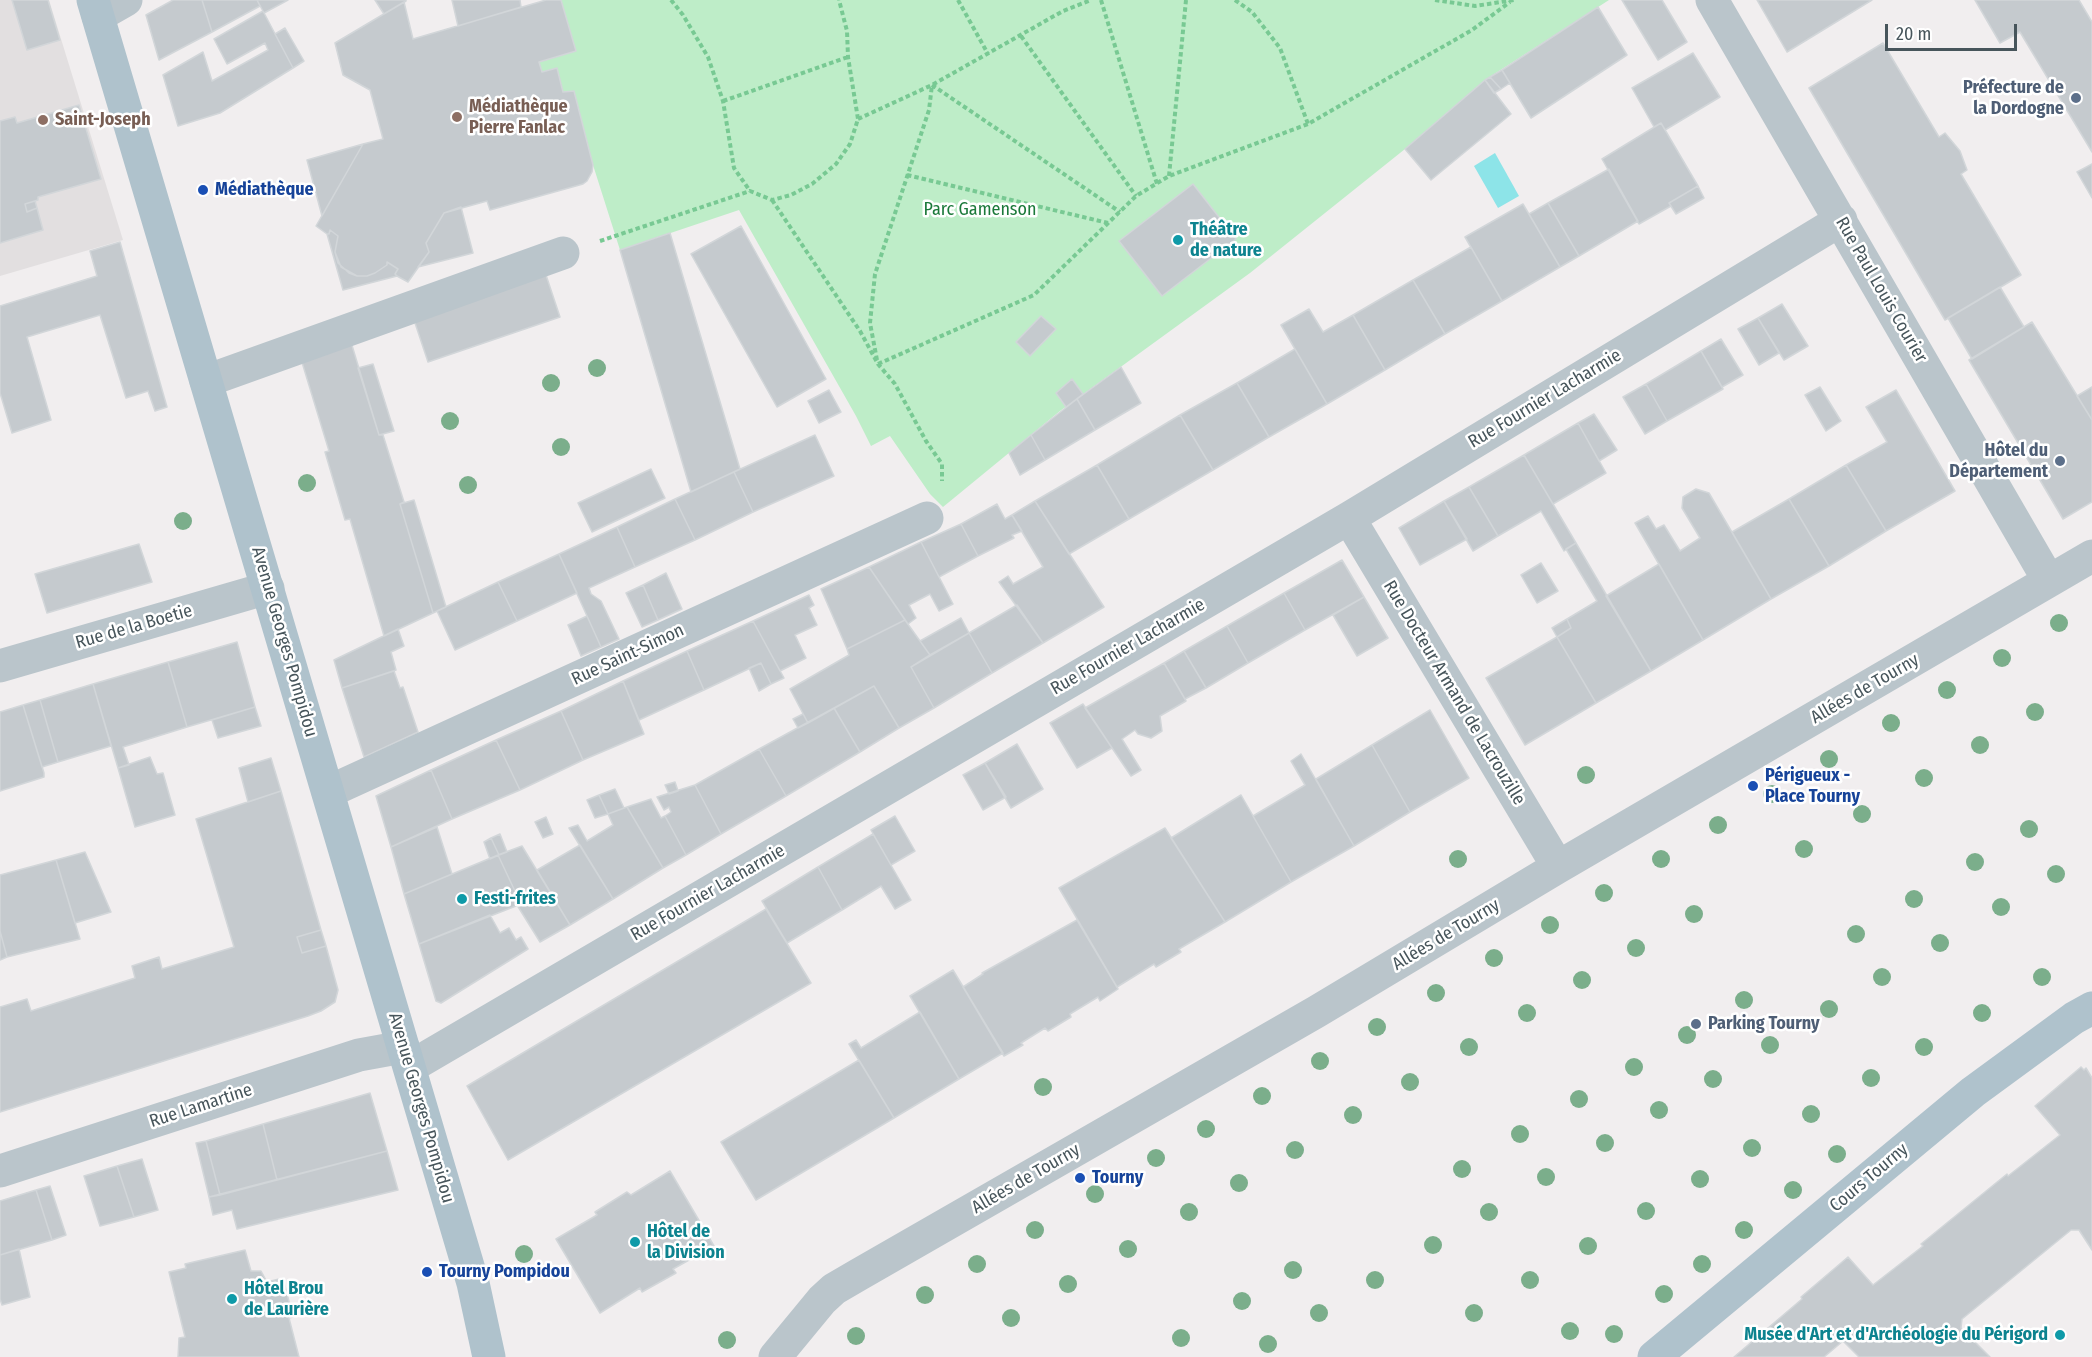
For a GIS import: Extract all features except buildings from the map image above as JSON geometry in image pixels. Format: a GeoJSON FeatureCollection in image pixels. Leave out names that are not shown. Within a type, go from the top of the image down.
{"type":"FeatureCollection","features":[{"type":"Feature","properties":{"kind":"main road","name":"Avenue Georges Pompidou"},"geometry":{"type":"LineString","coordinates":[[95,8],[407,1057],[473,1283],[489,1357]]}},
{"type":"Feature","properties":{"kind":"main road","name":"Cours Tourny"},"geometry":{"type":"LineString","coordinates":[[1654,1357],[1972,1092],[2074,1018],[2092,1008]]}},
{"type":"Feature","properties":{"kind":"main road","name":"Avenue Georges Pompidou"},"geometry":{"type":"LineString","coordinates":[[473,1283],[499,1339],[512,1357]]}},
{"type":"Feature","properties":{"kind":"street"},"geometry":{"type":"LineString","coordinates":[[95,8],[126,0]]}},
{"type":"Feature","properties":{"kind":"street","name":"Rue Paul Louis Courier"},"geometry":{"type":"LineString","coordinates":[[1712,0],[2049,581]]}},
{"type":"Feature","properties":{"kind":"street","name":"Rue Fournier Lacharmie"},"geometry":{"type":"LineString","coordinates":[[407,1057],[1349,518],[1841,220]]}},
{"type":"Feature","properties":{"kind":"street"},"geometry":{"type":"LineString","coordinates":[[206,381],[563,253]]}},
{"type":"Feature","properties":{"kind":"street","name":"Rue Saint-Simon"},"geometry":{"type":"LineString","coordinates":[[328,792],[927,518]]}},
{"type":"Feature","properties":{"kind":"street","name":"Rue Docteur Armand de Lacrouzille"},"geometry":{"type":"LineString","coordinates":[[1349,518],[1558,867]]}},
{"type":"Feature","properties":{"kind":"street","name":"Allées de Tourny"},"geometry":{"type":"LineString","coordinates":[[775,1357],[822,1300],[834,1289],[1326,1006],[1558,867],[2092,556]]}},
{"type":"Feature","properties":{"kind":"street","name":"Rue de la Boetie"},"geometry":{"type":"LineString","coordinates":[[0,666],[268,588]]}},
{"type":"Feature","properties":{"kind":"street","name":"Rue Lamartine"},"geometry":{"type":"LineString","coordinates":[[0,1171],[359,1055],[407,1057]]}},
{"type":"Feature","properties":{"kind":"street","name":"Allées de Tourny"},"geometry":{"type":"LineString","coordinates":[[792,1357],[806,1320]]}},
{"type":"Feature","properties":{"kind":"path"},"geometry":{"type":"LineString","coordinates":[[671,0],[683,15],[708,57],[723,101],[734,168],[750,191],[772,200],[860,331],[878,364],[896,384],[926,441],[942,464],[942,486],[937,501],[927,518]]}},
{"type":"Feature","properties":{"kind":"path"},"geometry":{"type":"LineString","coordinates":[[772,200],[791,195],[812,184],[836,164],[850,144],[858,119],[848,57],[847,31],[839,0]]}},
{"type":"Feature","properties":{"kind":"path"},"geometry":{"type":"LineString","coordinates":[[958,0],[988,54]]}},
{"type":"Feature","properties":{"kind":"path"},"geometry":{"type":"LineString","coordinates":[[858,119],[932,85],[1063,11],[1091,0]]}},
{"type":"Feature","properties":{"kind":"path"},"geometry":{"type":"LineString","coordinates":[[1101,0],[1157,183]]}},
{"type":"Feature","properties":{"kind":"path"},"geometry":{"type":"LineString","coordinates":[[1169,176],[1186,0]]}},
{"type":"Feature","properties":{"kind":"path"},"geometry":{"type":"LineString","coordinates":[[1236,0],[1252,12],[1280,48],[1308,124]]}},
{"type":"Feature","properties":{"kind":"path"},"geometry":{"type":"LineString","coordinates":[[1435,0],[1475,6],[1512,1]]}},
{"type":"Feature","properties":{"kind":"path"},"geometry":{"type":"LineString","coordinates":[[878,364],[1034,295],[1136,196],[1169,176],[1308,124],[1472,30],[1512,1]]}},
{"type":"Feature","properties":{"kind":"path"},"geometry":{"type":"LineString","coordinates":[[1021,36],[1136,196]]}},
{"type":"Feature","properties":{"kind":"path"},"geometry":{"type":"LineString","coordinates":[[723,101],[848,57]]}},
{"type":"Feature","properties":{"kind":"path"},"geometry":{"type":"LineString","coordinates":[[878,364],[870,323],[875,274],[929,110],[932,85]]}},
{"type":"Feature","properties":{"kind":"path"},"geometry":{"type":"LineString","coordinates":[[932,85],[1120,212]]}},
{"type":"Feature","properties":{"kind":"path"},"geometry":{"type":"LineString","coordinates":[[907,175],[1108,223]]}},
{"type":"Feature","properties":{"kind":"path"},"geometry":{"type":"LineString","coordinates":[[563,253],[750,191]]}},
{"type":"Feature","properties":{"kind":"shaded area","name":"Saint-Joseph"},"geometry":{"type":"Polygon","coordinates":[[[0,0],[49,0],[123,240],[0,276],[0,0]]]}},
{"type":"Feature","properties":{"kind":"green space","name":"Parc Gamenson"},"geometry":{"type":"Polygon","coordinates":[[[561,0],[1609,0],[1485,80],[1405,149],[1250,273],[1060,411],[943,507],[930,494],[890,436],[871,446],[739,210],[620,250],[593,165],[574,91],[563,92],[557,69],[542,72],[539,62],[573,51],[561,0]]]}},
{"type":"Feature","properties":{"kind":"water"},"geometry":{"type":"Polygon","coordinates":[[[1495,153],[1519,196],[1498,208],[1474,166],[1495,153]]]}},
{"type":"Feature","properties":{"kind":"place","name":"Préfecture de la Dordogne"},"geometry":{"type":"Point","coordinates":[2076,98]}},
{"type":"Feature","properties":{"kind":"place","name":"Médiathèque Pierre Fanlac"},"geometry":{"type":"Point","coordinates":[457,117]}},
{"type":"Feature","properties":{"kind":"place","name":"Saint-Joseph"},"geometry":{"type":"Point","coordinates":[43,120]}},
{"type":"Feature","properties":{"kind":"place","name":"Médiathèque"},"geometry":{"type":"Point","coordinates":[203,190]}},
{"type":"Feature","properties":{"kind":"place","name":"Théâtre de nature"},"geometry":{"type":"Point","coordinates":[1178,240]}},
{"type":"Feature","properties":{"kind":"place","name":"Hôtel du Département"},"geometry":{"type":"Point","coordinates":[2060,461]}},
{"type":"Feature","properties":{"kind":"place","name":"Périgueux - Place Tourny"},"geometry":{"type":"Point","coordinates":[1753,786]}},
{"type":"Feature","properties":{"kind":"place","name":"Festi-frites"},"geometry":{"type":"Point","coordinates":[462,899]}},
{"type":"Feature","properties":{"kind":"place","name":"Parking Tourny"},"geometry":{"type":"Point","coordinates":[1696,1024]}},
{"type":"Feature","properties":{"kind":"place","name":"Tourny"},"geometry":{"type":"Point","coordinates":[1080,1178]}},
{"type":"Feature","properties":{"kind":"place","name":"Hôtel de la Division"},"geometry":{"type":"Point","coordinates":[635,1242]}},
{"type":"Feature","properties":{"kind":"place","name":"Tourny Pompidou"},"geometry":{"type":"Point","coordinates":[427,1272]}},
{"type":"Feature","properties":{"kind":"place","name":"Hôtel Brou de Laurière"},"geometry":{"type":"Point","coordinates":[232,1299]}},
{"type":"Feature","properties":{"kind":"place","name":"Musée d'Art et d'Archéologie du Périgord"},"geometry":{"type":"Point","coordinates":[2060,1335]}}]}
